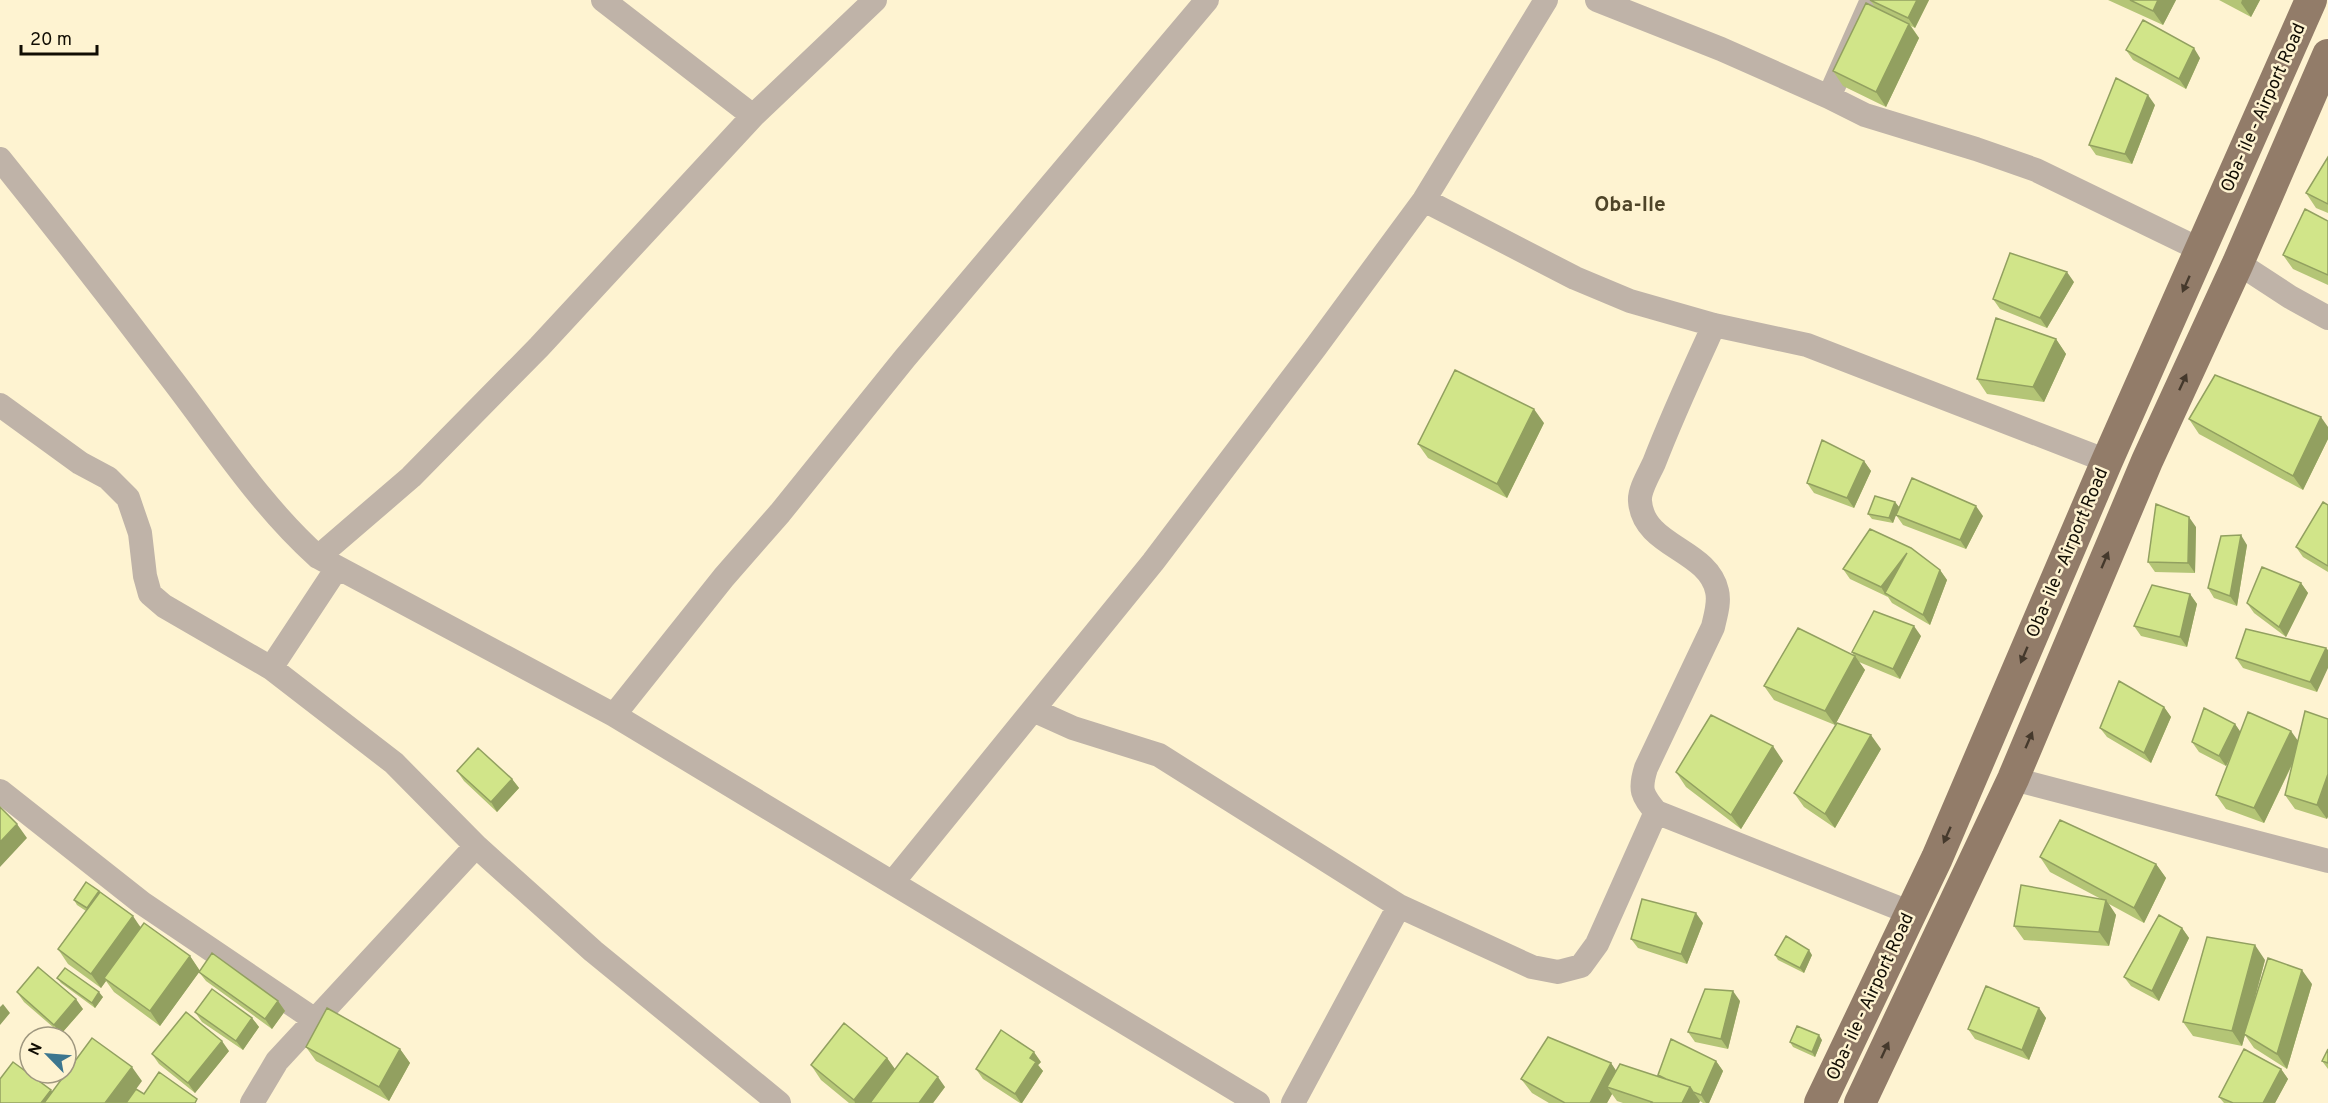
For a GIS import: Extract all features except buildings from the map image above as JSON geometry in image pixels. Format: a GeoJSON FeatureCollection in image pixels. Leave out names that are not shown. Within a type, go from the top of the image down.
{"type":"FeatureCollection","features":[{"type":"Feature","properties":{"kind":"main road","name":"Oba- ile - Airport Road"},"geometry":{"type":"LineString","coordinates":[[1820,1103],[1911,913],[1977,765],[2107,461],[2311,0]]}},
{"type":"Feature","properties":{"kind":"main road","name":"Oba- ile - Airport Road"},"geometry":{"type":"LineString","coordinates":[[1860,1103],[2013,779],[2147,461],[2238,263],[2328,55]]}},
{"type":"Feature","properties":{"kind":"street"},"geometry":{"type":"LineString","coordinates":[[603,0],[753,116]]}},
{"type":"Feature","properties":{"kind":"street"},"geometry":{"type":"LineString","coordinates":[[271,668],[328,562],[539,347],[753,116],[875,0]]}},
{"type":"Feature","properties":{"kind":"street"},"geometry":{"type":"LineString","coordinates":[[614,715],[905,358],[1207,0]]}},
{"type":"Feature","properties":{"kind":"street"},"geometry":{"type":"LineString","coordinates":[[893,882],[1153,562],[1308,357],[1424,200],[1546,0]]}},
{"type":"Feature","properties":{"kind":"street"},"geometry":{"type":"LineString","coordinates":[[1597,0],[1721,49],[1865,115],[2036,170],[2201,250]]}},
{"type":"Feature","properties":{"kind":"street"},"geometry":{"type":"LineString","coordinates":[[1829,97],[1872,0]]}},
{"type":"Feature","properties":{"kind":"street"},"geometry":{"type":"LineString","coordinates":[[0,159],[80,259],[249,483],[291,532],[328,562],[614,715],[1258,1103]]}},
{"type":"Feature","properties":{"kind":"street"},"geometry":{"type":"LineString","coordinates":[[1424,200],[1575,278],[1630,302],[1714,325],[1807,345],[2107,461]]}},
{"type":"Feature","properties":{"kind":"street"},"geometry":{"type":"LineString","coordinates":[[2238,263],[2290,297],[2328,318]]}},
{"type":"Feature","properties":{"kind":"street"},"geometry":{"type":"LineString","coordinates":[[1714,325],[1674,413],[1640,498],[1642,517],[1665,542],[1697,561],[1717,591],[1717,609],[1713,627],[1641,782],[1643,796],[1656,812],[1911,913]]}},
{"type":"Feature","properties":{"kind":"street"},"geometry":{"type":"LineString","coordinates":[[0,405],[80,463],[108,478],[128,498],[140,533],[145,576],[150,594],[164,606],[271,668],[394,764],[476,846],[593,951],[779,1103]]}},
{"type":"Feature","properties":{"kind":"street"},"geometry":{"type":"LineString","coordinates":[[1033,710],[1082,731],[1159,755],[1399,906],[1532,967],[1558,972],[1581,966],[1597,944],[1656,812]]}},
{"type":"Feature","properties":{"kind":"street"},"geometry":{"type":"LineString","coordinates":[[2013,779],[2328,861]]}},
{"type":"Feature","properties":{"kind":"street"},"geometry":{"type":"LineString","coordinates":[[0,790],[142,903],[315,1020]]}},
{"type":"Feature","properties":{"kind":"street"},"geometry":{"type":"LineString","coordinates":[[252,1103],[277,1061],[476,846]]}},
{"type":"Feature","properties":{"kind":"street"},"geometry":{"type":"LineString","coordinates":[[1293,1103],[1399,906]]}},
{"type":"Feature","properties":{"kind":"district","name":"Oba-Ile"},"geometry":{"type":"Point","coordinates":[1630,205]}}]}
